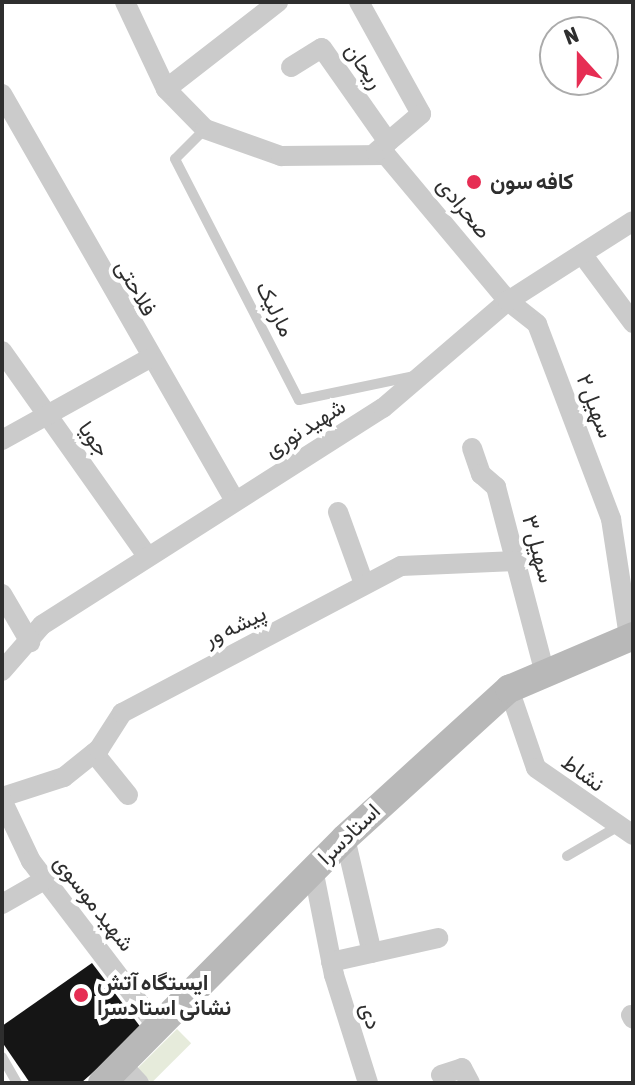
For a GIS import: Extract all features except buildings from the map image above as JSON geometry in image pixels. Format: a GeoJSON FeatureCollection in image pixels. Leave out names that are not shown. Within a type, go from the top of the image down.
{"type":"FeatureCollection","features":[{"type":"Feature","properties":{"kind":"main road","name":"استادسرا"},"geometry":{"type":"LineString","coordinates":[[121,1077],[159,1029],[313,869],[509,689],[544,670],[631,636]]}},
{"type":"Feature","properties":{"kind":"street"},"geometry":{"type":"LineString","coordinates":[[125,2],[166,89],[205,129],[281,156],[382,147],[421,114],[359,2]]}},
{"type":"Feature","properties":{"kind":"street"},"geometry":{"type":"LineString","coordinates":[[166,89],[278,2]]}},
{"type":"Feature","properties":{"kind":"street","name":"ریحان"},"geometry":{"type":"LineString","coordinates":[[291,67],[322,48],[382,147]]}},
{"type":"Feature","properties":{"kind":"street","name":"فلاحتی"},"geometry":{"type":"LineString","coordinates":[[2,94],[148,359],[235,501]]}},
{"type":"Feature","properties":{"kind":"street","name":"صحرادی"},"geometry":{"type":"LineString","coordinates":[[382,147],[508,301]]}},
{"type":"Feature","properties":{"kind":"street","name":"شهید نوری"},"geometry":{"type":"LineString","coordinates":[[2,671],[42,625],[425,374],[508,301],[633,221]]}},
{"type":"Feature","properties":{"kind":"street"},"geometry":{"type":"LineString","coordinates":[[582,254],[633,323]]}},
{"type":"Feature","properties":{"kind":"street","name":"سهیل ۲"},"geometry":{"type":"LineString","coordinates":[[508,301],[537,324],[572,408],[611,519],[631,636]]}},
{"type":"Feature","properties":{"kind":"street","name":"جویا"},"geometry":{"type":"LineString","coordinates":[[2,351],[147,556]]}},
{"type":"Feature","properties":{"kind":"street"},"geometry":{"type":"LineString","coordinates":[[2,440],[148,359]]}},
{"type":"Feature","properties":{"kind":"street","name":"سهیل ۳"},"geometry":{"type":"LineString","coordinates":[[472,448],[481,474],[496,487],[544,670]]}},
{"type":"Feature","properties":{"kind":"street"},"geometry":{"type":"LineString","coordinates":[[338,512],[364,584]]}},
{"type":"Feature","properties":{"kind":"street","name":"پیشه ور"},"geometry":{"type":"LineString","coordinates":[[2,799],[64,777],[94,753],[122,713],[401,566],[517,561]]}},
{"type":"Feature","properties":{"kind":"street"},"geometry":{"type":"LineString","coordinates":[[2,594],[30,642]]}},
{"type":"Feature","properties":{"kind":"street","name":"نشاط"},"geometry":{"type":"LineString","coordinates":[[509,689],[536,768],[625,831]]}},
{"type":"Feature","properties":{"kind":"street"},"geometry":{"type":"LineString","coordinates":[[94,753],[128,795]]}},
{"type":"Feature","properties":{"kind":"street","name":"شهید موسوی"},"geometry":{"type":"LineString","coordinates":[[2,799],[46,879],[159,1029]]}},
{"type":"Feature","properties":{"kind":"street"},"geometry":{"type":"LineString","coordinates":[[345,838],[372,953]]}},
{"type":"Feature","properties":{"kind":"street","name":"دی"},"geometry":{"type":"LineString","coordinates":[[313,869],[331,962],[368,1083]]}},
{"type":"Feature","properties":{"kind":"street"},"geometry":{"type":"LineString","coordinates":[[2,904],[46,879]]}},
{"type":"Feature","properties":{"kind":"street"},"geometry":{"type":"LineString","coordinates":[[331,962],[438,938]]}},
{"type":"Feature","properties":{"kind":"street"},"geometry":{"type":"LineString","coordinates":[[441,1075],[462,1068],[470,1083]]}},
{"type":"Feature","properties":{"kind":"lane","name":"مارلیک"},"geometry":{"type":"LineString","coordinates":[[205,129],[175,159],[299,400],[425,374]]}},
{"type":"Feature","properties":{"kind":"lane"},"geometry":{"type":"LineString","coordinates":[[567,856],[625,831]]}},
{"type":"Feature","properties":{"kind":"lane"},"geometry":{"type":"LineString","coordinates":[[2,1057],[17,1083]]}},
{"type":"Feature","properties":{"kind":"green space"},"geometry":{"type":"Polygon","coordinates":[[[177,1029],[191,1043],[152,1083],[137,1069],[177,1029]]]}},
{"type":"Feature","properties":{"kind":"place","name":"کافه سون"},"geometry":{"type":"Point","coordinates":[474,182]}},
{"type":"Feature","properties":{"kind":"place","name":"ایستگاه آتش نشانی استادسرا"},"geometry":{"type":"Point","coordinates":[81,995]}}]}
